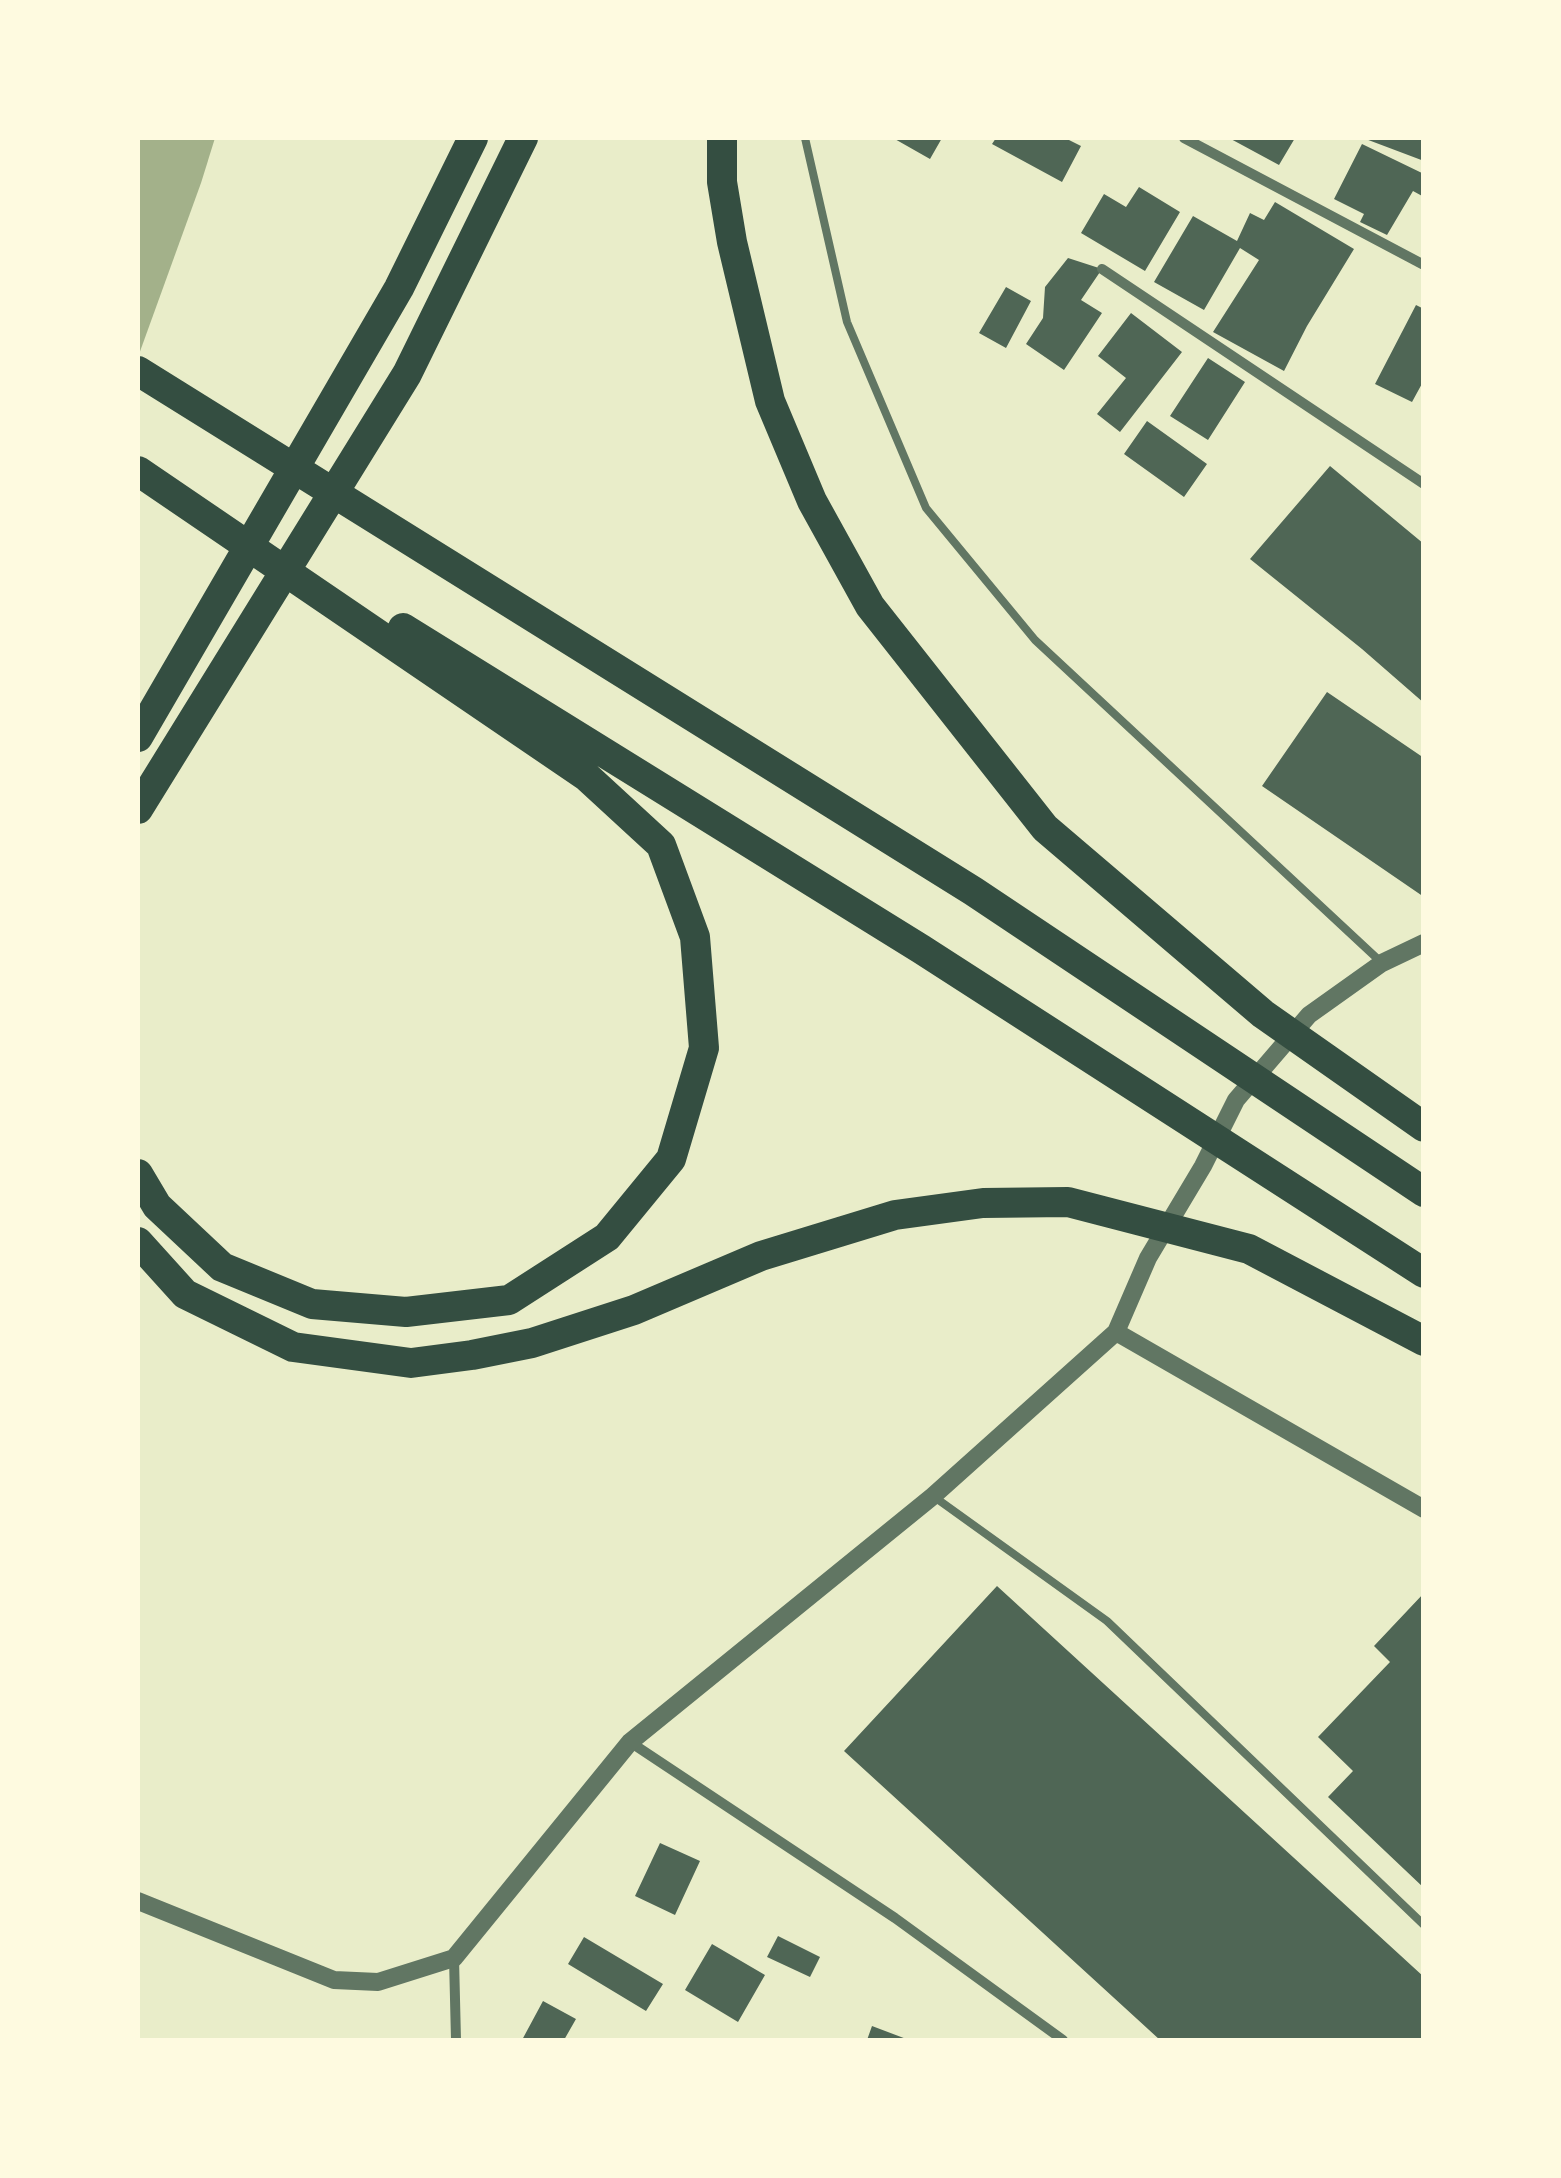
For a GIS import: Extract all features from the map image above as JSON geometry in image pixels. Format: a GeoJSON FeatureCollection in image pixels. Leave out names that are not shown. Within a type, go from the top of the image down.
{"type":"FeatureCollection","features":[{"type":"Feature","properties":{"kind":"highway"},"geometry":{"type":"LineString","coordinates":[[138,737],[399,288],[472,138]]}},
{"type":"Feature","properties":{"kind":"highway"},"geometry":{"type":"LineString","coordinates":[[138,809],[407,374],[523,138]]}},
{"type":"Feature","properties":{"kind":"highway"},"geometry":{"type":"LineString","coordinates":[[722,138],[722,182],[732,242],[770,400],[812,501],[870,606],[1046,828],[1263,1014],[1424,1127]]}},
{"type":"Feature","properties":{"kind":"highway"},"geometry":{"type":"LineString","coordinates":[[138,370],[973,891],[1424,1192]]}},
{"type":"Feature","properties":{"kind":"highway"},"geometry":{"type":"LineString","coordinates":[[138,467],[586,776],[661,845],[695,937],[704,1048],[671,1159],[607,1238],[509,1300],[406,1312],[312,1304],[222,1267],[158,1206],[138,1174]]}},
{"type":"Feature","properties":{"kind":"highway"},"geometry":{"type":"LineString","coordinates":[[138,467],[921,949],[1424,1272]]}},
{"type":"Feature","properties":{"kind":"highway"},"geometry":{"type":"LineString","coordinates":[[138,1242],[185,1294],[293,1347],[412,1362],[532,1344],[634,1310],[761,1256],[895,1215],[982,1203],[1068,1202],[1249,1249],[1414,1335]]}},
{"type":"Feature","properties":{"kind":"street"},"geometry":{"type":"LineString","coordinates":[[1184,138],[1424,265]]}},
{"type":"Feature","properties":{"kind":"street"},"geometry":{"type":"LineString","coordinates":[[1102,270],[1424,484]]}},
{"type":"Feature","properties":{"kind":"street"},"geometry":{"type":"LineString","coordinates":[[138,1900],[334,1980],[378,1982],[454,1958],[630,1742],[933,1496],[1116,1332],[1148,1258],[1203,1166],[1236,1100],[1309,1016],[1382,963],[1424,943]]}},
{"type":"Feature","properties":{"kind":"street"},"geometry":{"type":"LineString","coordinates":[[1116,1332],[1424,1508]]}},
{"type":"Feature","properties":{"kind":"street"},"geometry":{"type":"LineString","coordinates":[[630,1742],[896,1918],[1063,2040]]}},
{"type":"Feature","properties":{"kind":"street"},"geometry":{"type":"LineString","coordinates":[[454,1958],[456,2040]]}},
{"type":"Feature","properties":{"kind":"lane"},"geometry":{"type":"LineString","coordinates":[[805,138],[847,322],[926,508],[1035,640],[1382,963]]}},
{"type":"Feature","properties":{"kind":"lane"},"geometry":{"type":"LineString","coordinates":[[933,1496],[1106,1621],[1424,1924]]}},
{"type":"Feature","properties":{"kind":"shaded area"},"geometry":{"type":"Polygon","coordinates":[[[138,138],[215,138],[138,357],[138,138]]]}},
{"type":"Feature","properties":{"kind":"building"},"geometry":{"type":"Polygon","coordinates":[[[893,138],[942,138],[930,159],[893,138]]]}},
{"type":"Feature","properties":{"kind":"building"},"geometry":{"type":"Polygon","coordinates":[[[996,138],[1065,138],[1081,146],[1062,182],[992,144],[996,138]]]}},
{"type":"Feature","properties":{"kind":"building"},"geometry":{"type":"Polygon","coordinates":[[[1229,138],[1295,138],[1279,165],[1229,138]]]}},
{"type":"Feature","properties":{"kind":"building"},"geometry":{"type":"Polygon","coordinates":[[[1363,138],[1424,138],[1424,161],[1363,138]]]}},
{"type":"Feature","properties":{"kind":"building"},"geometry":{"type":"Polygon","coordinates":[[[1362,144],[1424,174],[1424,197],[1413,191],[1387,235],[1360,222],[1364,214],[1334,199],[1362,144]]]}},
{"type":"Feature","properties":{"kind":"building"},"geometry":{"type":"Polygon","coordinates":[[[1139,187],[1180,212],[1145,271],[1081,233],[1104,194],[1126,207],[1139,187]]]}},
{"type":"Feature","properties":{"kind":"building"},"geometry":{"type":"Polygon","coordinates":[[[1275,202],[1354,249],[1284,371],[1213,332],[1259,260],[1240,248],[1204,310],[1154,282],[1193,216],[1237,241],[1250,213],[1264,220],[1275,202]]]}},
{"type":"Feature","properties":{"kind":"building"},"geometry":{"type":"Polygon","coordinates":[[[1068,258],[1102,269],[1081,300],[1102,313],[1064,370],[1026,344],[1043,318],[1045,287],[1068,258]]]}},
{"type":"Feature","properties":{"kind":"building"},"geometry":{"type":"Polygon","coordinates":[[[1006,287],[1031,301],[1006,348],[979,333],[1006,287]]]}},
{"type":"Feature","properties":{"kind":"building"},"geometry":{"type":"Polygon","coordinates":[[[1416,305],[1424,309],[1424,380],[1412,402],[1375,384],[1416,305]]]}},
{"type":"Feature","properties":{"kind":"building"},"geometry":{"type":"Polygon","coordinates":[[[1131,313],[1182,352],[1120,432],[1097,414],[1126,378],[1098,356],[1131,313]]]}},
{"type":"Feature","properties":{"kind":"building"},"geometry":{"type":"Polygon","coordinates":[[[1208,358],[1245,382],[1208,440],[1170,416],[1208,358]]]}},
{"type":"Feature","properties":{"kind":"building"},"geometry":{"type":"Polygon","coordinates":[[[1147,421],[1207,464],[1184,497],[1124,454],[1147,421]]]}},
{"type":"Feature","properties":{"kind":"building"},"geometry":{"type":"Polygon","coordinates":[[[1330,466],[1424,544],[1424,703],[1250,559],[1330,466]]]}},
{"type":"Feature","properties":{"kind":"building"},"geometry":{"type":"Polygon","coordinates":[[[1327,692],[1424,758],[1424,897],[1262,786],[1327,692]]]}},
{"type":"Feature","properties":{"kind":"building"},"geometry":{"type":"Polygon","coordinates":[[[997,1586],[1424,1977],[1424,2040],[1160,2040],[844,1751],[997,1586]]]}},
{"type":"Feature","properties":{"kind":"building"},"geometry":{"type":"Polygon","coordinates":[[[1424,1593],[1424,1888],[1328,1797],[1353,1771],[1318,1737],[1390,1662],[1374,1646],[1424,1593]]]}},
{"type":"Feature","properties":{"kind":"building"},"geometry":{"type":"Polygon","coordinates":[[[660,1843],[700,1861],[675,1915],[635,1896],[660,1843]]]}},
{"type":"Feature","properties":{"kind":"building"},"geometry":{"type":"Polygon","coordinates":[[[778,1936],[820,1957],[810,1977],[767,1957],[778,1936]]]}},
{"type":"Feature","properties":{"kind":"building"},"geometry":{"type":"Polygon","coordinates":[[[584,1937],[663,1984],[646,2011],[568,1964],[584,1937]]]}},
{"type":"Feature","properties":{"kind":"building"},"geometry":{"type":"Polygon","coordinates":[[[712,1944],[765,1975],[738,2022],[685,1990],[712,1944]]]}},
{"type":"Feature","properties":{"kind":"building"},"geometry":{"type":"Polygon","coordinates":[[[543,2001],[576,2019],[564,2040],[522,2040],[543,2001]]]}},
{"type":"Feature","properties":{"kind":"building"},"geometry":{"type":"Polygon","coordinates":[[[872,2026],[909,2040],[867,2040],[872,2026]]]}}]}
